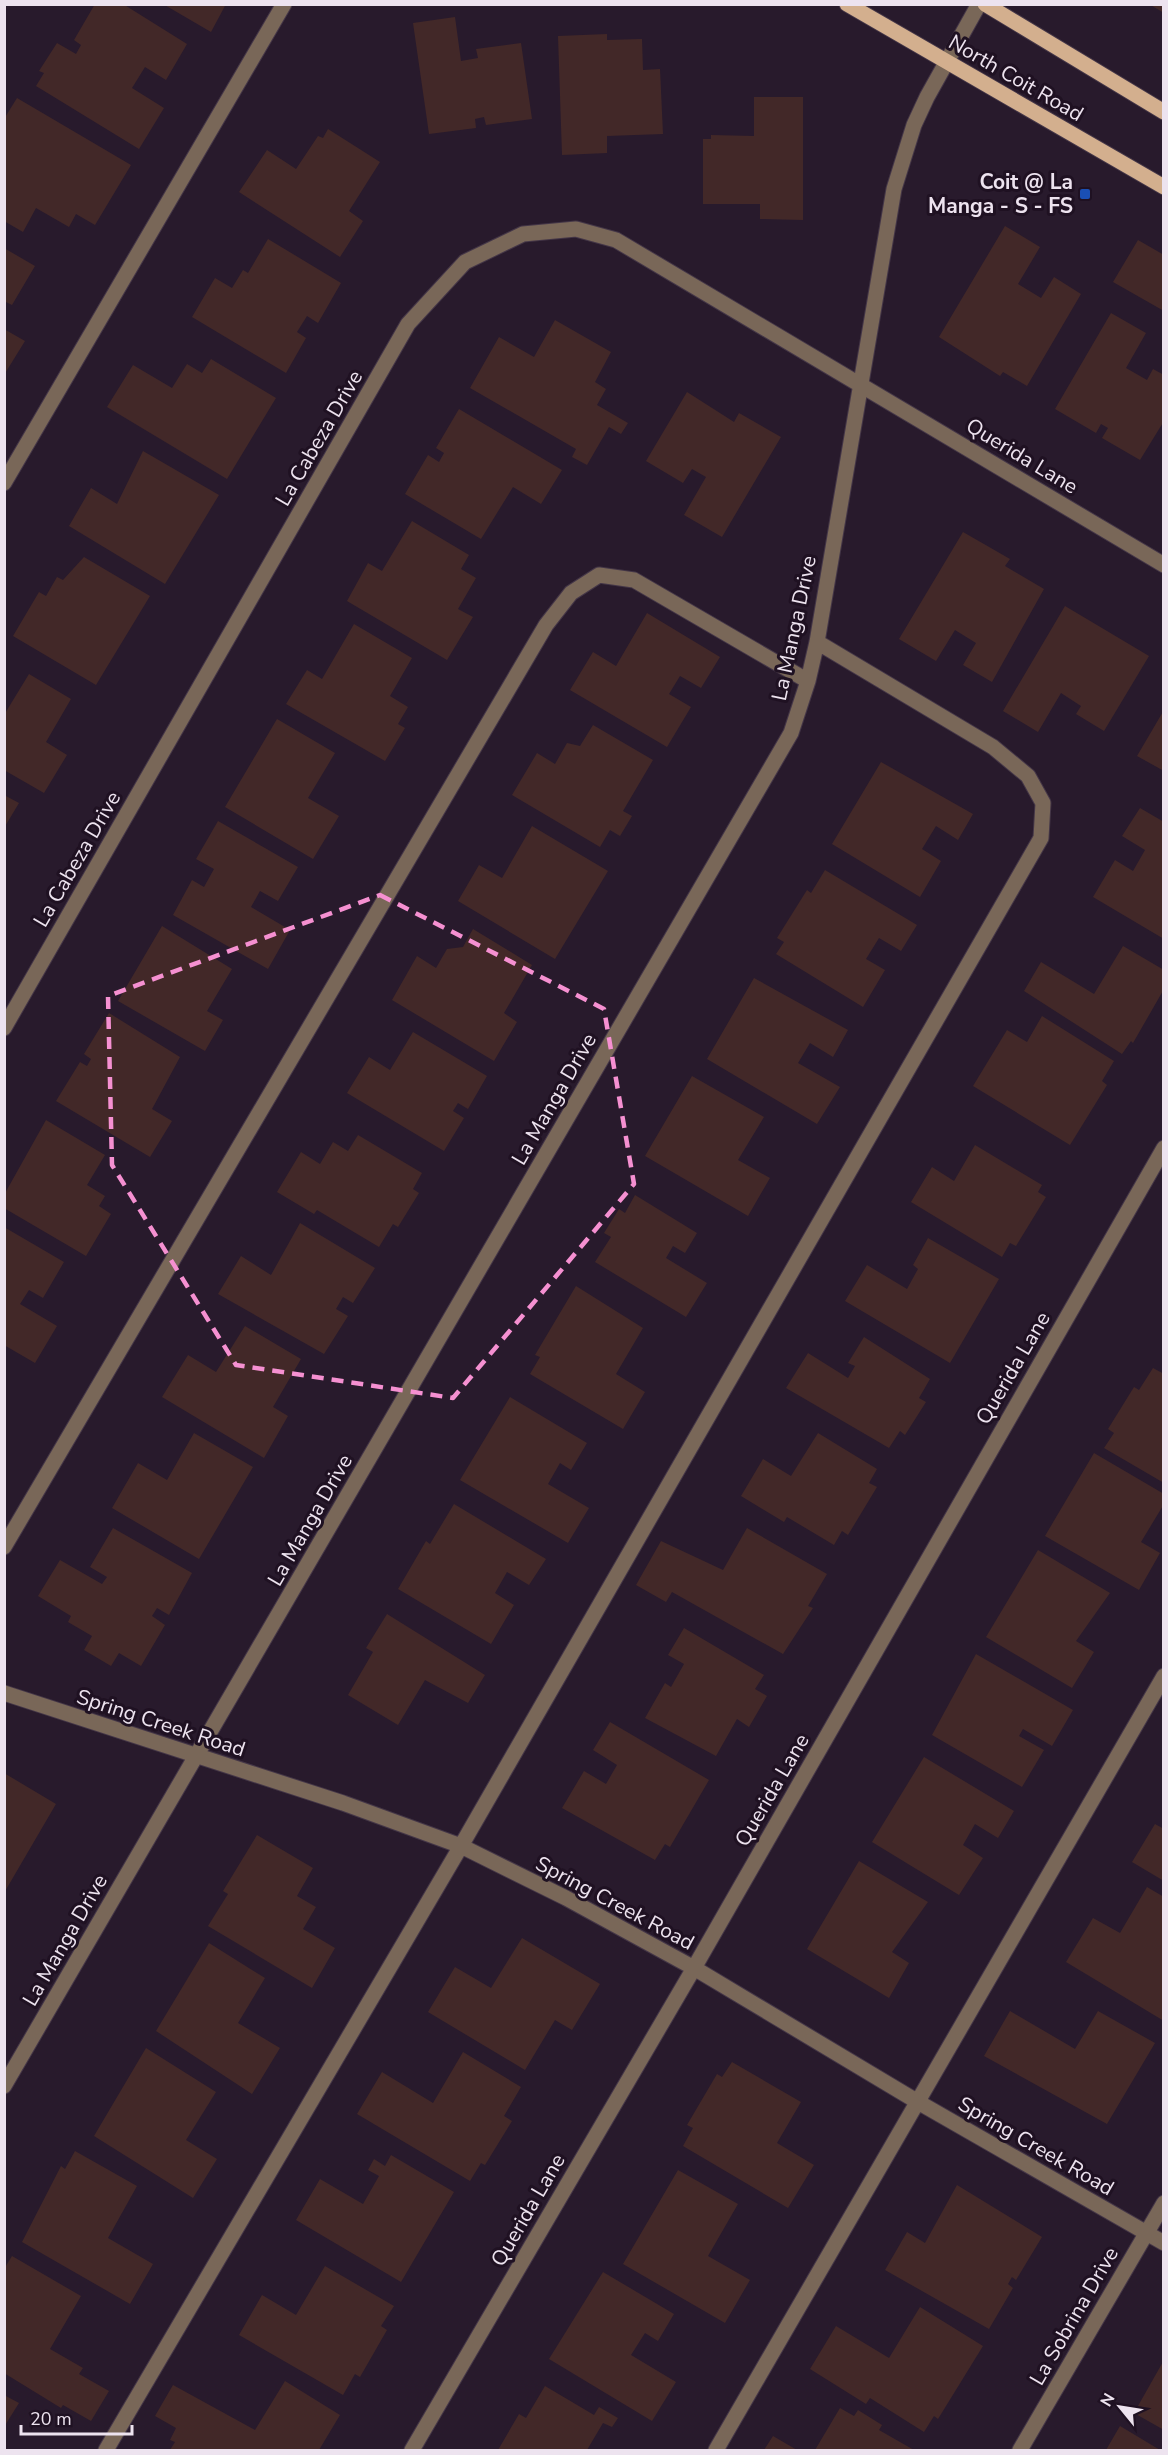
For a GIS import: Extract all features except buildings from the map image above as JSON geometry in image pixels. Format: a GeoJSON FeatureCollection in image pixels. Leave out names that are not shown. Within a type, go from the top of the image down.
{"type":"FeatureCollection","features":[{"type":"Feature","properties":{"kind":"main road","name":"North Coit Road"},"geometry":{"type":"LineString","coordinates":[[847,4],[1164,188]]}},
{"type":"Feature","properties":{"kind":"main road"},"geometry":{"type":"LineString","coordinates":[[985,4],[1164,112]]}},
{"type":"Feature","properties":{"kind":"street"},"geometry":{"type":"LineString","coordinates":[[4,483],[284,4]]}},
{"type":"Feature","properties":{"kind":"street","name":"La Manga Drive"},"geometry":{"type":"LineString","coordinates":[[4,2086],[791,733],[808,681],[817,642],[894,189],[914,125],[979,4]]}},
{"type":"Feature","properties":{"kind":"street","name":"La Cabeza Drive"},"geometry":{"type":"LineString","coordinates":[[4,1028],[408,324],[465,262],[523,234],[576,229],[616,240],[860,383]]}},
{"type":"Feature","properties":{"kind":"street","name":"Querida Lane"},"geometry":{"type":"LineString","coordinates":[[860,383],[1164,565]]}},
{"type":"Feature","properties":{"kind":"street"},"geometry":{"type":"LineString","coordinates":[[4,1547],[546,625],[572,593],[598,575],[633,580],[808,681]]}},
{"type":"Feature","properties":{"kind":"street"},"geometry":{"type":"LineString","coordinates":[[106,2451],[460,1846],[1041,838],[1043,803],[1028,776],[993,747],[817,642]]}},
{"type":"Feature","properties":{"kind":"street","name":"Querida Lane"},"geometry":{"type":"LineString","coordinates":[[412,2451],[694,1968],[1164,1148]]}},
{"type":"Feature","properties":{"kind":"street"},"geometry":{"type":"LineString","coordinates":[[716,2451],[1164,1676]]}},
{"type":"Feature","properties":{"kind":"street","name":"Spring Creek Road"},"geometry":{"type":"LineString","coordinates":[[4,1693],[343,1803],[460,1846],[566,1898],[694,1968],[918,2102],[1164,2243]]}},
{"type":"Feature","properties":{"kind":"street","name":"La Sobrina Drive"},"geometry":{"type":"LineString","coordinates":[[1020,2451],[1164,2204]]}},
{"type":"Feature","properties":{"kind":"highlighted area"},"geometry":{"type":"Polygon","coordinates":[[[380,895],[604,1009],[634,1184],[453,1398],[236,1365],[112,1165],[108,996],[380,895]]]}},
{"type":"Feature","properties":{"kind":"place","name":"Coit @ La Manga - S - FS"},"geometry":{"type":"Point","coordinates":[1085,194]}}]}
